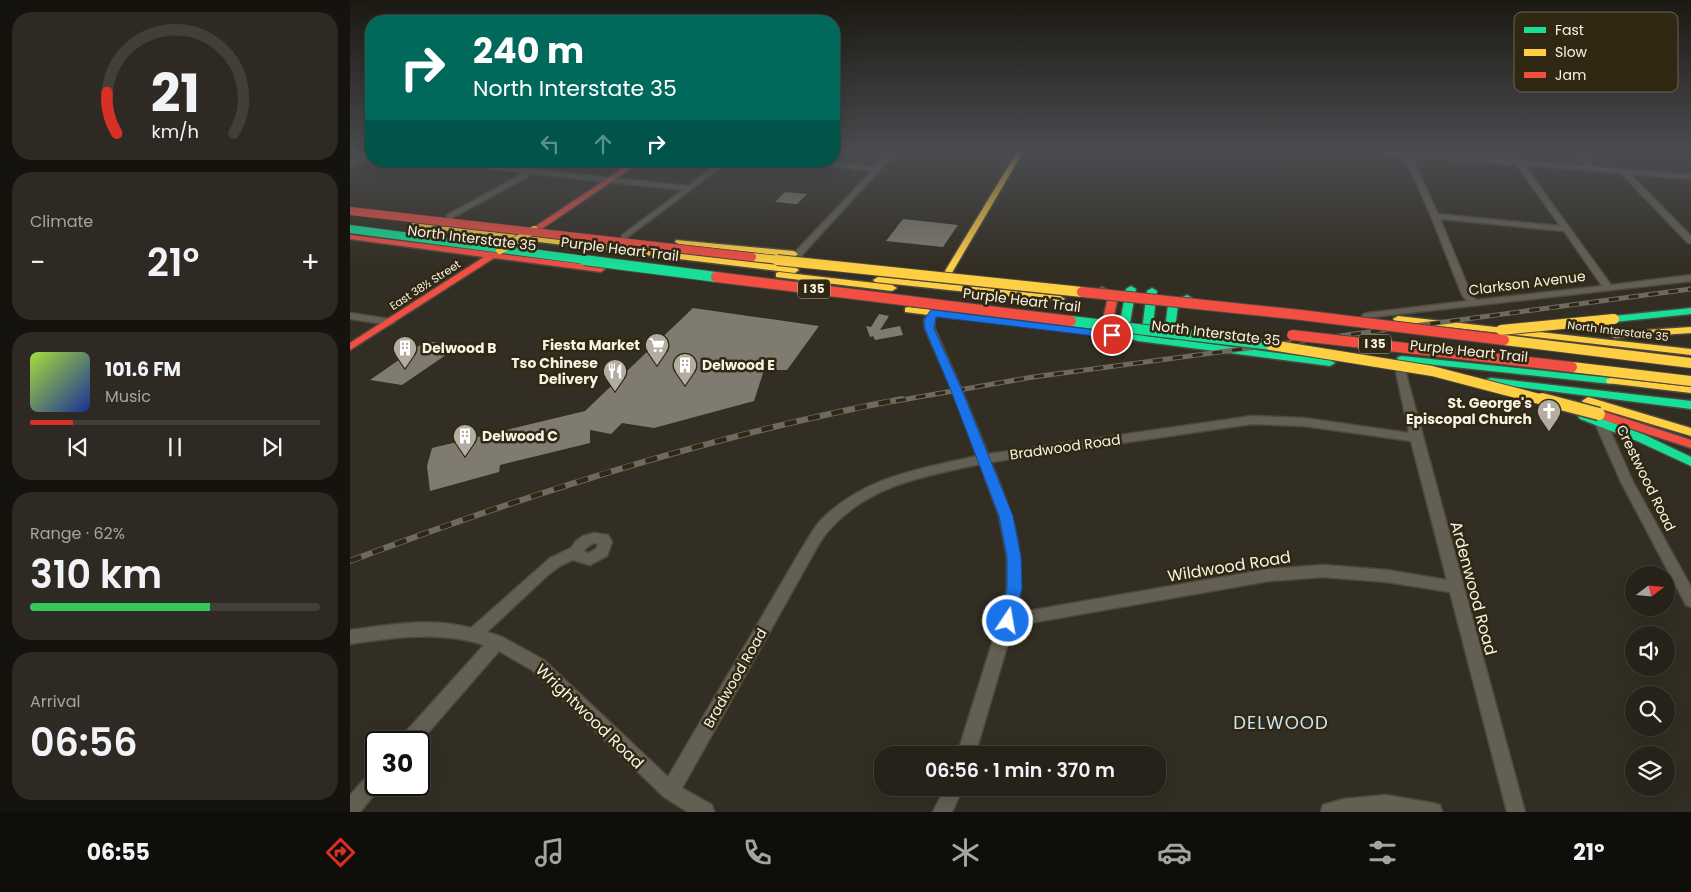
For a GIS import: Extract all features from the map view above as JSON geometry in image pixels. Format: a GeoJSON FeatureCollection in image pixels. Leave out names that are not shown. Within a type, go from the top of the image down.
{"type":"FeatureCollection","features":[{"type":"Feature","properties":{"kind":"main road","name":"East 38½ Street"},"geometry":{"type":"LineString","coordinates":[[350,348],[594,190]]}},
{"type":"Feature","properties":{"kind":"main road"},"geometry":{"type":"LineString","coordinates":[[949,271],[997,190]]}},
{"type":"Feature","properties":{"kind":"main road","name":"North Interstate 35"},"geometry":{"type":"LineString","coordinates":[[350,205],[536,229],[1152,291],[1691,352]]}},
{"type":"Feature","properties":{"kind":"main road","name":"Purple Heart Trail"},"geometry":{"type":"LineString","coordinates":[[350,211],[681,250],[1300,315],[1691,364]]}},
{"type":"Feature","properties":{"kind":"main road","name":"Purple Heart Trail"},"geometry":{"type":"LineString","coordinates":[[350,217],[609,250],[1027,295],[1062,305]]}},
{"type":"Feature","properties":{"kind":"main road","name":"Purple Heart Trail"},"geometry":{"type":"LineString","coordinates":[[350,222],[1062,305],[1691,373]]}},
{"type":"Feature","properties":{"kind":"main road","name":"Purple Heart Trail"},"geometry":{"type":"LineString","coordinates":[[350,229],[887,299],[1278,346],[1691,390]]}},
{"type":"Feature","properties":{"kind":"main road","name":"North Interstate 35"},"geometry":{"type":"LineString","coordinates":[[350,237],[496,253],[933,313],[1074,329],[1401,372],[1691,405]]}},
{"type":"Feature","properties":{"kind":"main road"},"geometry":{"type":"LineString","coordinates":[[856,261],[952,282],[1027,295]]}},
{"type":"Feature","properties":{"kind":"main road"},"geometry":{"type":"LineString","coordinates":[[1074,329],[1098,328],[1107,324],[1113,296],[1086,284]]}},
{"type":"Feature","properties":{"kind":"main road"},"geometry":{"type":"LineString","coordinates":[[1131,289],[1124,329],[1134,337],[1147,332],[1152,291]]}},
{"type":"Feature","properties":{"kind":"main road"},"geometry":{"type":"LineString","coordinates":[[1193,345],[1177,337],[1170,329],[1172,304],[1196,296]]}},
{"type":"Feature","properties":{"kind":"main road"},"geometry":{"type":"LineString","coordinates":[[1300,315],[1441,328],[1484,330],[1539,328],[1691,311]]}},
{"type":"Feature","properties":{"kind":"main road","name":"Purple Heart Trail"},"geometry":{"type":"LineString","coordinates":[[1098,312],[1186,322]]}},
{"type":"Feature","properties":{"kind":"main road"},"geometry":{"type":"LineString","coordinates":[[1533,333],[1619,335],[1691,330]]}},
{"type":"Feature","properties":{"kind":"main road","name":"Purple Heart Trail"},"geometry":{"type":"LineString","coordinates":[[1283,334],[1691,381]]}},
{"type":"Feature","properties":{"kind":"main road"},"geometry":{"type":"LineString","coordinates":[[1278,346],[1432,371],[1600,418],[1691,462]]}},
{"type":"Feature","properties":{"kind":"main road"},"geometry":{"type":"LineString","coordinates":[[1401,372],[1628,423],[1691,444]]}},
{"type":"Feature","properties":{"kind":"main road"},"geometry":{"type":"LineString","coordinates":[[1547,388],[1691,430]]}},
{"type":"Feature","properties":{"kind":"main road"},"geometry":{"type":"LineString","coordinates":[[1628,423],[1691,450]]}},
{"type":"Feature","properties":{"kind":"street"},"geometry":{"type":"LineString","coordinates":[[450,217],[499,190]]}},
{"type":"Feature","properties":{"kind":"street"},"geometry":{"type":"LineString","coordinates":[[625,237],[687,190]]}},
{"type":"Feature","properties":{"kind":"street"},"geometry":{"type":"LineString","coordinates":[[798,254],[858,190]]}},
{"type":"Feature","properties":{"kind":"street"},"geometry":{"type":"LineString","coordinates":[[1423,190],[1467,295],[1474,304]]}},
{"type":"Feature","properties":{"kind":"street"},"geometry":{"type":"LineString","coordinates":[[1538,190],[1608,287]]}},
{"type":"Feature","properties":{"kind":"street"},"geometry":{"type":"LineString","coordinates":[[1641,190],[1691,241]]}},
{"type":"Feature","properties":{"kind":"street"},"geometry":{"type":"LineString","coordinates":[[1435,216],[1566,229]]}},
{"type":"Feature","properties":{"kind":"street","name":"Clarkson Avenue"},"geometry":{"type":"LineString","coordinates":[[1367,316],[1691,278]]}},
{"type":"Feature","properties":{"kind":"street"},"geometry":{"type":"LineString","coordinates":[[933,313],[929,320],[930,329],[1006,516],[1014,557],[1014,588],[1008,621],[969,746]]}},
{"type":"Feature","properties":{"kind":"street"},"geometry":{"type":"LineString","coordinates":[[350,316],[390,322]]}},
{"type":"Feature","properties":{"kind":"street","name":"Ardenwood Road"},"geometry":{"type":"LineString","coordinates":[[1401,372],[1416,438],[1516,812]]}},
{"type":"Feature","properties":{"kind":"street","name":"Crestwood Road"},"geometry":{"type":"LineString","coordinates":[[1600,418],[1627,482],[1691,601]]}},
{"type":"Feature","properties":{"kind":"street","name":"Bradwood Road"},"geometry":{"type":"LineString","coordinates":[[670,790],[824,526],[851,502],[877,487],[905,477],[984,458],[1252,420],[1304,422],[1416,438]]}},
{"type":"Feature","properties":{"kind":"street"},"geometry":{"type":"LineString","coordinates":[[475,634],[544,570],[555,562],[576,552]]}},
{"type":"Feature","properties":{"kind":"street","name":"Wildwood Road"},"geometry":{"type":"LineString","coordinates":[[1008,621],[1269,574],[1323,571],[1388,576],[1456,587]]}},
{"type":"Feature","properties":{"kind":"street","name":"Wrightwood Road"},"geometry":{"type":"LineString","coordinates":[[350,637],[424,628],[456,630],[497,642],[538,665],[670,790],[705,812]]}},
{"type":"Feature","properties":{"kind":"street"},"geometry":{"type":"LineString","coordinates":[[418,731],[497,642]]}},
{"type":"Feature","properties":{"kind":"street"},"geometry":{"type":"LineString","coordinates":[[350,809],[365,792]]}},
{"type":"Feature","properties":{"kind":"street"},"geometry":{"type":"LineString","coordinates":[[942,812],[950,796]]}},
{"type":"Feature","properties":{"kind":"street"},"geometry":{"type":"LineString","coordinates":[[1330,812],[1344,808],[1386,804],[1433,812]]}},
{"type":"Feature","properties":{"kind":"building"},"geometry":{"type":"Polygon","coordinates":[[[785,192],[807,194],[797,204],[775,202],[785,192]]]}},
{"type":"Feature","properties":{"kind":"building"},"geometry":{"type":"Polygon","coordinates":[[[903,219],[958,225],[943,247],[886,241],[903,219]]]}},
{"type":"Feature","properties":{"kind":"building","name":"Delwood E"},"geometry":{"type":"Polygon","coordinates":[[[693,308],[819,326],[787,370],[764,370],[754,401],[654,428],[622,423],[611,434],[590,430],[590,443],[500,465],[499,472],[430,491],[427,466],[432,448],[585,411],[693,308]]]}},
{"type":"Feature","properties":{"kind":"building"},"geometry":{"type":"Polygon","coordinates":[[[879,314],[889,316],[880,330],[900,326],[903,335],[875,340],[873,336],[870,337],[866,326],[871,327],[879,314]]]}},
{"type":"Feature","properties":{"kind":"building","name":"Delwood B"},"geometry":{"type":"Polygon","coordinates":[[[426,341],[459,346],[402,385],[370,380],[426,341]]]}},
{"type":"Feature","properties":{"kind":"railway"},"geometry":{"type":"LineString","coordinates":[[896,401],[1033,377],[1691,289]]}},
{"type":"Feature","properties":{"kind":"railway"},"geometry":{"type":"LineString","coordinates":[[350,561],[486,512],[623,468],[761,430],[902,399]]}},
{"type":"Feature","properties":{"kind":"traffic: fast"},"geometry":{"type":"LineString","coordinates":[[350,229],[716,277]]}},
{"type":"Feature","properties":{"kind":"traffic: fast"},"geometry":{"type":"LineString","coordinates":[[1131,289],[1124,329],[1132,336]]}},
{"type":"Feature","properties":{"kind":"traffic: fast"},"geometry":{"type":"LineString","coordinates":[[1136,336],[1147,332],[1152,291]]}},
{"type":"Feature","properties":{"kind":"traffic: fast"},"geometry":{"type":"LineString","coordinates":[[1183,340],[1177,337],[1170,329],[1173,304],[1187,298]]}},
{"type":"Feature","properties":{"kind":"traffic: fast"},"geometry":{"type":"LineString","coordinates":[[1614,319],[1691,311]]}},
{"type":"Feature","properties":{"kind":"traffic: fast"},"geometry":{"type":"LineString","coordinates":[[1071,321],[1271,345]]}},
{"type":"Feature","properties":{"kind":"traffic: fast"},"geometry":{"type":"LineString","coordinates":[[1138,338],[1330,363]]}},
{"type":"Feature","properties":{"kind":"traffic: fast"},"geometry":{"type":"LineString","coordinates":[[1402,359],[1611,381]]}},
{"type":"Feature","properties":{"kind":"traffic: fast"},"geometry":{"type":"LineString","coordinates":[[1491,381],[1691,405]]}},
{"type":"Feature","properties":{"kind":"traffic: fast"},"geometry":{"type":"LineString","coordinates":[[1584,416],[1641,438],[1691,462]]}},
{"type":"Feature","properties":{"kind":"traffic: slow"},"geometry":{"type":"LineString","coordinates":[[949,271],[997,190]]}},
{"type":"Feature","properties":{"kind":"traffic: slow"},"geometry":{"type":"LineString","coordinates":[[414,225],[795,270]]}},
{"type":"Feature","properties":{"kind":"traffic: slow"},"geometry":{"type":"LineString","coordinates":[[500,250],[534,230]]}},
{"type":"Feature","properties":{"kind":"traffic: slow"},"geometry":{"type":"LineString","coordinates":[[679,242],[794,254]]}},
{"type":"Feature","properties":{"kind":"traffic: slow"},"geometry":{"type":"LineString","coordinates":[[752,257],[1082,292]]}},
{"type":"Feature","properties":{"kind":"traffic: slow"},"geometry":{"type":"LineString","coordinates":[[779,275],[892,288]]}},
{"type":"Feature","properties":{"kind":"traffic: slow"},"geometry":{"type":"LineString","coordinates":[[878,280],[1060,299]]}},
{"type":"Feature","properties":{"kind":"traffic: slow"},"geometry":{"type":"LineString","coordinates":[[908,310],[960,316]]}},
{"type":"Feature","properties":{"kind":"traffic: slow"},"geometry":{"type":"LineString","coordinates":[[1398,319],[1691,352]]}},
{"type":"Feature","properties":{"kind":"traffic: slow"},"geometry":{"type":"LineString","coordinates":[[1501,330],[1614,319]]}},
{"type":"Feature","properties":{"kind":"traffic: slow"},"geometry":{"type":"LineString","coordinates":[[1615,335],[1691,330]]}},
{"type":"Feature","properties":{"kind":"traffic: slow"},"geometry":{"type":"LineString","coordinates":[[1504,340],[1691,363]]}},
{"type":"Feature","properties":{"kind":"traffic: slow"},"geometry":{"type":"LineString","coordinates":[[1271,345],[1432,371],[1599,414]]}},
{"type":"Feature","properties":{"kind":"traffic: slow"},"geometry":{"type":"LineString","coordinates":[[1572,367],[1691,381]]}},
{"type":"Feature","properties":{"kind":"traffic: slow"},"geometry":{"type":"LineString","coordinates":[[1611,381],[1691,390]]}},
{"type":"Feature","properties":{"kind":"traffic: slow"},"geometry":{"type":"LineString","coordinates":[[1588,401],[1691,432]]}},
{"type":"Feature","properties":{"kind":"traffic: jam"},"geometry":{"type":"LineString","coordinates":[[534,230],[595,190]]}},
{"type":"Feature","properties":{"kind":"traffic: jam"},"geometry":{"type":"LineString","coordinates":[[350,211],[752,257]]}},
{"type":"Feature","properties":{"kind":"traffic: jam"},"geometry":{"type":"LineString","coordinates":[[350,237],[601,269]]}},
{"type":"Feature","properties":{"kind":"traffic: jam"},"geometry":{"type":"LineString","coordinates":[[350,347],[496,253]]}},
{"type":"Feature","properties":{"kind":"traffic: jam"},"geometry":{"type":"LineString","coordinates":[[716,277],[1071,321]]}},
{"type":"Feature","properties":{"kind":"traffic: jam"},"geometry":{"type":"LineString","coordinates":[[1094,329],[1107,325],[1113,296],[1102,290]]}},
{"type":"Feature","properties":{"kind":"traffic: jam"},"geometry":{"type":"LineString","coordinates":[[1082,292],[1301,315],[1504,340]]}},
{"type":"Feature","properties":{"kind":"traffic: jam"},"geometry":{"type":"LineString","coordinates":[[1292,335],[1572,367]]}},
{"type":"Feature","properties":{"kind":"traffic: jam"},"geometry":{"type":"LineString","coordinates":[[1599,414],[1691,444]]}},
{"type":"Feature","properties":{"kind":"place","name":"Fiesta Market"},"geometry":{"type":"Point","coordinates":[657,366]}},
{"type":"Feature","properties":{"kind":"place","name":"Delwood B"},"geometry":{"type":"Point","coordinates":[405,369]}},
{"type":"Feature","properties":{"kind":"place","name":"Delwood E"},"geometry":{"type":"Point","coordinates":[685,386]}},
{"type":"Feature","properties":{"kind":"place","name":"Tso Chinese Delivery"},"geometry":{"type":"Point","coordinates":[615,392]}},
{"type":"Feature","properties":{"kind":"place","name":"St. George's Episcopal Church"},"geometry":{"type":"Point","coordinates":[1549,432]}},
{"type":"Feature","properties":{"kind":"place","name":"Delwood C"},"geometry":{"type":"Point","coordinates":[465,457]}},
{"type":"Feature","properties":{"kind":"district","name":"DELWOOD"},"geometry":{"type":"Point","coordinates":[1281,723]}},
{"type":"Feature","properties":{"kind":"route"},"geometry":{"type":"LineString","coordinates":[[1008,621],[1014,588],[1014,557],[1006,516],[956,388],[930,329],[929,320],[933,313],[1112,335]]}}]}
